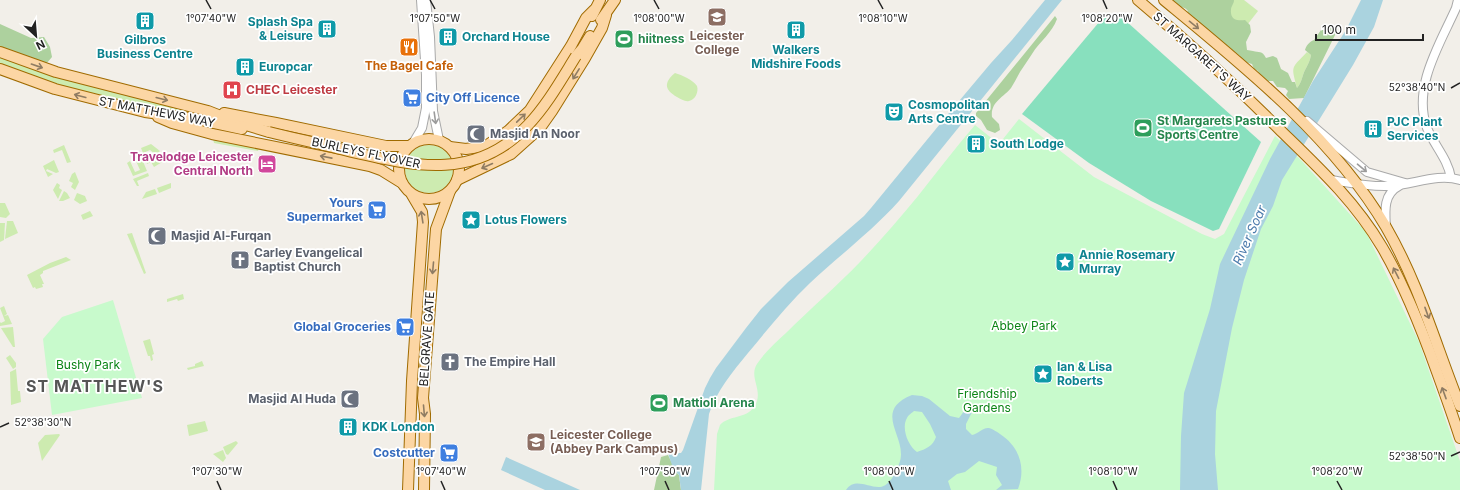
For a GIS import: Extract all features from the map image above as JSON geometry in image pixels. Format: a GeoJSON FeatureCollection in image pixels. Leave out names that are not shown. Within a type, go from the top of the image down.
{"type":"FeatureCollection","features":[{"type":"Feature","properties":{"kind":"main road"},"geometry":{"type":"LineString","coordinates":[[450,147],[466,149],[486,146],[508,131],[530,110],[571,46],[586,18],[594,10],[600,0]]}},
{"type":"Feature","properties":{"kind":"main road"},"geometry":{"type":"LineString","coordinates":[[457,180],[511,154],[540,128],[585,58],[602,28],[606,15],[615,0]]}},
{"type":"Feature","properties":{"kind":"main road","name":"ST MARGARET'S WAY"},"geometry":{"type":"LineString","coordinates":[[1138,0],[1170,26],[1262,112],[1331,180],[1357,210],[1382,248],[1397,275],[1424,335],[1460,438]]}},
{"type":"Feature","properties":{"kind":"main road","name":"ST MARGARET'S WAY"},"geometry":{"type":"LineString","coordinates":[[1164,0],[1230,54],[1330,145],[1358,184],[1386,228],[1408,270],[1424,305],[1460,406]]}},
{"type":"Feature","properties":{"kind":"main road","name":"BURLEYS FLYOVER"},"geometry":{"type":"LineString","coordinates":[[576,56],[577,47],[594,10]]}},
{"type":"Feature","properties":{"kind":"main road","name":"BURLEYS FLYOVER"},"geometry":{"type":"LineString","coordinates":[[208,111],[236,122],[270,132],[392,161],[416,165],[448,165],[472,160],[503,146],[527,126],[544,106],[597,24],[606,15]]}},
{"type":"Feature","properties":{"kind":"main road","name":"ST MATTHEWS WAY"},"geometry":{"type":"LineString","coordinates":[[0,52],[56,72],[208,111]]}},
{"type":"Feature","properties":{"kind":"main road","name":"ST MATTHEWS WAY"},"geometry":{"type":"LineString","coordinates":[[0,69],[55,89],[145,112],[196,119],[235,128],[270,132]]}},
{"type":"Feature","properties":{"kind":"main road"},"geometry":{"type":"LineString","coordinates":[[208,111],[276,123],[386,146],[411,145],[428,139],[439,140],[450,147],[456,154],[459,163],[457,180],[450,191],[441,197],[431,199],[412,195],[406,190],[399,176],[400,160],[404,152],[411,145]]}},
{"type":"Feature","properties":{"kind":"main road"},"geometry":{"type":"LineString","coordinates":[[145,112],[192,129],[370,166],[381,170],[402,183]]}},
{"type":"Feature","properties":{"kind":"main road","name":"BELGRAVE GATE"},"geometry":{"type":"LineString","coordinates":[[424,490],[425,414],[423,398],[436,229],[450,191]]}},
{"type":"Feature","properties":{"kind":"main road","name":"BELGRAVE GATE"},"geometry":{"type":"LineString","coordinates":[[408,490],[412,382],[423,222],[422,212],[412,195]]}},
{"type":"Feature","properties":{"kind":"street"},"geometry":{"type":"LineString","coordinates":[[411,145],[422,128],[426,108],[426,75],[420,0]]}},
{"type":"Feature","properties":{"kind":"street"},"geometry":{"type":"LineString","coordinates":[[426,0],[430,37],[434,111],[439,140]]}},
{"type":"Feature","properties":{"kind":"street"},"geometry":{"type":"LineString","coordinates":[[1451,178],[1450,169],[1429,133],[1426,124],[1423,92],[1428,72],[1456,8],[1458,0]]}},
{"type":"Feature","properties":{"kind":"street"},"geometry":{"type":"LineString","coordinates":[[1330,145],[1367,172],[1405,184]]}},
{"type":"Feature","properties":{"kind":"street"},"geometry":{"type":"LineString","coordinates":[[1331,180],[1358,184],[1390,186],[1444,177],[1460,180]]}},
{"type":"Feature","properties":{"kind":"street"},"geometry":{"type":"LineString","coordinates":[[1386,228],[1385,215],[1387,198],[1394,189],[1405,184]]}},
{"type":"Feature","properties":{"kind":"green space"},"geometry":{"type":"Polygon","coordinates":[[[1172,0],[1234,0],[1231,9],[1233,18],[1237,20],[1245,20],[1250,25],[1251,32],[1246,42],[1247,50],[1262,53],[1266,58],[1273,56],[1277,58],[1281,69],[1288,73],[1292,82],[1295,82],[1297,88],[1311,57],[1311,55],[1305,50],[1307,46],[1314,40],[1321,30],[1331,25],[1338,29],[1304,98],[1289,99],[1286,95],[1288,91],[1285,88],[1277,87],[1273,81],[1268,81],[1259,75],[1258,71],[1254,69],[1252,64],[1242,61],[1240,56],[1186,13],[1188,11],[1186,9],[1177,6],[1172,0]]]}},
{"type":"Feature","properties":{"kind":"green space"},"geometry":{"type":"Polygon","coordinates":[[[1203,0],[1244,0],[1258,11],[1244,29],[1203,0]]]}},
{"type":"Feature","properties":{"kind":"green space","name":"St Margarets Pastures Sports Centre"},"geometry":{"type":"Polygon","coordinates":[[[1117,13],[1261,142],[1219,229],[1213,231],[1151,201],[1089,163],[1022,114],[1105,15],[1117,13]]]}},
{"type":"Feature","properties":{"kind":"green space"},"geometry":{"type":"Polygon","coordinates":[[[1055,16],[1057,19],[1052,29],[1035,49],[1011,88],[993,107],[992,117],[999,124],[1000,130],[995,133],[987,130],[981,120],[976,116],[976,113],[1055,16]]]}},
{"type":"Feature","properties":{"kind":"green space"},"geometry":{"type":"Polygon","coordinates":[[[0,24],[31,38],[44,37],[50,47],[52,57],[46,64],[4,49],[0,46],[0,24]]]}},
{"type":"Feature","properties":{"kind":"green space"},"geometry":{"type":"Polygon","coordinates":[[[1307,52],[1311,55],[1310,59],[1297,88],[1293,71],[1295,65],[1307,52]]]}},
{"type":"Feature","properties":{"kind":"green space"},"geometry":{"type":"Polygon","coordinates":[[[0,55],[122,94],[191,113],[119,101],[64,86],[0,65],[0,55]]]}},
{"type":"Feature","properties":{"kind":"green space"},"geometry":{"type":"Polygon","coordinates":[[[675,73],[687,78],[697,86],[697,93],[691,100],[686,101],[670,92],[668,89],[667,83],[675,73]]]}},
{"type":"Feature","properties":{"kind":"green space","name":"Abbey Park"},"geometry":{"type":"Polygon","coordinates":[[[1019,119],[1094,177],[1202,234],[1215,239],[1224,234],[1275,136],[1300,159],[1366,232],[1419,342],[1460,461],[1460,490],[714,490],[717,434],[720,425],[728,420],[751,411],[754,407],[758,396],[754,374],[757,364],[763,356],[875,246],[975,125],[999,144],[1019,119]]]}},
{"type":"Feature","properties":{"kind":"green space"},"geometry":{"type":"Polygon","coordinates":[[[213,139],[259,148],[258,151],[214,143],[213,139]]]}},
{"type":"Feature","properties":{"kind":"green space"},"geometry":{"type":"Polygon","coordinates":[[[151,144],[160,151],[156,155],[150,150],[143,153],[141,148],[151,144]]]}},
{"type":"Feature","properties":{"kind":"green space"},"geometry":{"type":"Polygon","coordinates":[[[64,145],[71,162],[67,163],[62,150],[54,153],[53,150],[64,145]]]}},
{"type":"Feature","properties":{"kind":"green space"},"geometry":{"type":"Polygon","coordinates":[[[424,145],[434,145],[443,149],[449,155],[453,164],[453,174],[449,183],[443,189],[434,193],[424,193],[415,189],[409,183],[405,174],[405,164],[409,155],[415,149],[424,145]]]}},
{"type":"Feature","properties":{"kind":"green space"},"geometry":{"type":"Polygon","coordinates":[[[150,156],[156,161],[159,158],[164,161],[154,167],[151,162],[147,164],[145,158],[150,156]]]}},
{"type":"Feature","properties":{"kind":"green space"},"geometry":{"type":"Polygon","coordinates":[[[142,159],[147,171],[133,176],[127,163],[130,161],[135,172],[140,170],[136,161],[142,159]]]}},
{"type":"Feature","properties":{"kind":"green space"},"geometry":{"type":"Polygon","coordinates":[[[54,160],[59,172],[56,173],[47,169],[46,171],[53,174],[48,177],[43,166],[54,160]]]}},
{"type":"Feature","properties":{"kind":"green space"},"geometry":{"type":"Polygon","coordinates":[[[75,172],[79,182],[75,190],[71,187],[73,183],[69,181],[72,174],[75,172]]]}},
{"type":"Feature","properties":{"kind":"green space"},"geometry":{"type":"Polygon","coordinates":[[[148,173],[149,176],[137,181],[139,186],[137,186],[133,179],[148,173]]]}},
{"type":"Feature","properties":{"kind":"green space"},"geometry":{"type":"Polygon","coordinates":[[[57,183],[60,185],[59,188],[62,190],[58,199],[53,190],[57,183]]]}},
{"type":"Feature","properties":{"kind":"green space"},"geometry":{"type":"Polygon","coordinates":[[[171,183],[171,188],[159,193],[157,188],[171,183]]]}},
{"type":"Feature","properties":{"kind":"green space"},"geometry":{"type":"Polygon","coordinates":[[[155,189],[157,194],[142,199],[146,192],[155,189]]]}},
{"type":"Feature","properties":{"kind":"green space"},"geometry":{"type":"Polygon","coordinates":[[[64,191],[70,198],[59,201],[64,191]]]}},
{"type":"Feature","properties":{"kind":"green space"},"geometry":{"type":"Polygon","coordinates":[[[77,193],[85,196],[87,201],[80,204],[74,200],[77,193]]]}},
{"type":"Feature","properties":{"kind":"green space"},"geometry":{"type":"Polygon","coordinates":[[[0,203],[5,203],[10,214],[6,218],[0,217],[0,203]]]}},
{"type":"Feature","properties":{"kind":"green space"},"geometry":{"type":"Polygon","coordinates":[[[90,211],[93,216],[83,220],[81,215],[90,211]]]}},
{"type":"Feature","properties":{"kind":"green space"},"geometry":{"type":"Polygon","coordinates":[[[7,221],[13,221],[18,233],[5,239],[7,221]]]}},
{"type":"Feature","properties":{"kind":"green space"},"geometry":{"type":"Polygon","coordinates":[[[0,223],[5,223],[4,240],[0,242],[0,223]]]}},
{"type":"Feature","properties":{"kind":"green space"},"geometry":{"type":"Polygon","coordinates":[[[132,233],[146,273],[144,274],[127,234],[132,233]]]}},
{"type":"Feature","properties":{"kind":"green space"},"geometry":{"type":"Polygon","coordinates":[[[66,257],[71,260],[43,271],[40,275],[44,284],[42,284],[43,287],[36,289],[35,287],[33,288],[27,275],[50,263],[66,257]]]}},
{"type":"Feature","properties":{"kind":"green space"},"geometry":{"type":"Polygon","coordinates":[[[183,294],[184,299],[178,301],[177,299],[167,302],[167,299],[183,294]]]}},
{"type":"Feature","properties":{"kind":"green space","name":"Bushy Park"},"geometry":{"type":"Polygon","coordinates":[[[113,300],[142,398],[52,415],[43,339],[62,317],[113,300]]]}},
{"type":"Feature","properties":{"kind":"green space"},"geometry":{"type":"Polygon","coordinates":[[[4,306],[7,314],[4,316],[8,315],[12,324],[0,326],[0,322],[5,321],[0,308],[4,306]]]}},
{"type":"Feature","properties":{"kind":"green space"},"geometry":{"type":"Polygon","coordinates":[[[13,327],[15,347],[13,347],[1,328],[13,327]]]}},
{"type":"Feature","properties":{"kind":"green space"},"geometry":{"type":"Polygon","coordinates":[[[150,339],[154,354],[152,355],[153,360],[151,361],[143,341],[150,339]]]}},
{"type":"Feature","properties":{"kind":"green space"},"geometry":{"type":"Polygon","coordinates":[[[10,355],[16,363],[16,367],[13,369],[6,358],[10,355]]]}},
{"type":"Feature","properties":{"kind":"green space"},"geometry":{"type":"Polygon","coordinates":[[[202,361],[204,366],[188,370],[187,368],[195,366],[195,364],[202,361]]]}},
{"type":"Feature","properties":{"kind":"green space"},"geometry":{"type":"Polygon","coordinates":[[[16,369],[18,391],[20,391],[21,402],[11,405],[10,372],[16,369]]]}},
{"type":"Feature","properties":{"kind":"green space"},"geometry":{"type":"Polygon","coordinates":[[[205,421],[208,431],[189,436],[187,425],[205,421]]]}},
{"type":"Feature","properties":{"kind":"green space"},"geometry":{"type":"Polygon","coordinates":[[[45,435],[60,435],[42,461],[38,443],[45,435]]]}},
{"type":"Feature","properties":{"kind":"green space"},"geometry":{"type":"Polygon","coordinates":[[[236,441],[238,443],[228,455],[226,454],[223,447],[236,441]]]}},
{"type":"Feature","properties":{"kind":"green space"},"geometry":{"type":"Polygon","coordinates":[[[223,450],[226,458],[223,462],[213,454],[223,450]]]}},
{"type":"Feature","properties":{"kind":"green space"},"geometry":{"type":"Polygon","coordinates":[[[668,455],[673,469],[679,475],[681,490],[654,490],[661,457],[668,455]]]}},
{"type":"Feature","properties":{"kind":"water"},"geometry":{"type":"Polygon","coordinates":[[[1045,0],[1062,0],[899,201],[878,223],[802,291],[770,326],[731,374],[720,390],[709,414],[701,490],[681,490],[679,475],[673,469],[668,450],[681,453],[683,450],[705,388],[716,368],[761,309],[788,282],[864,216],[1045,0]]]}},
{"type":"Feature","properties":{"kind":"water","name":"River Soar"},"geometry":{"type":"Polygon","coordinates":[[[1361,0],[1383,0],[1374,27],[1353,65],[1282,180],[1273,206],[1261,229],[1244,280],[1232,328],[1216,411],[1215,454],[1218,490],[1180,490],[1181,436],[1184,393],[1210,309],[1220,264],[1270,159],[1313,81],[1346,30],[1361,0]]]}},
{"type":"Feature","properties":{"kind":"water"},"geometry":{"type":"Polygon","coordinates":[[[912,395],[922,396],[929,399],[950,416],[959,418],[967,407],[973,410],[966,424],[966,429],[972,435],[990,428],[1007,439],[1017,452],[1020,458],[1021,466],[1018,489],[996,490],[1002,485],[996,475],[997,467],[979,461],[965,472],[957,474],[948,481],[951,490],[846,490],[853,484],[862,484],[875,487],[884,486],[892,478],[899,464],[901,454],[892,417],[894,409],[900,402],[912,395]],[[914,411],[908,416],[905,422],[905,432],[908,441],[917,452],[929,447],[936,437],[922,412],[914,411]]]}},
{"type":"Feature","properties":{"kind":"water"},"geometry":{"type":"Polygon","coordinates":[[[506,457],[580,490],[545,490],[501,470],[506,457]]]}},
{"type":"Feature","properties":{"kind":"place","name":"Leicester College"},"geometry":{"type":"Point","coordinates":[717,17]}},
{"type":"Feature","properties":{"kind":"place","name":"Gilbros Business Centre"},"geometry":{"type":"Point","coordinates":[145,21]}},
{"type":"Feature","properties":{"kind":"place","name":"Splash Spa & Leisure"},"geometry":{"type":"Point","coordinates":[327,29]}},
{"type":"Feature","properties":{"kind":"place","name":"Walkers Midshire Foods"},"geometry":{"type":"Point","coordinates":[796,30]}},
{"type":"Feature","properties":{"kind":"place","name":"Orchard House"},"geometry":{"type":"Point","coordinates":[448,37]}},
{"type":"Feature","properties":{"kind":"place","name":"hiitness"},"geometry":{"type":"Point","coordinates":[624,39]}},
{"type":"Feature","properties":{"kind":"place","name":"The Bagel Cafe"},"geometry":{"type":"Point","coordinates":[409,47]}},
{"type":"Feature","properties":{"kind":"place","name":"Europcar"},"geometry":{"type":"Point","coordinates":[245,67]}},
{"type":"Feature","properties":{"kind":"place","name":"CHEC Leicester"},"geometry":{"type":"Point","coordinates":[232,90]}},
{"type":"Feature","properties":{"kind":"place","name":"City Off Licence"},"geometry":{"type":"Point","coordinates":[412,98]}},
{"type":"Feature","properties":{"kind":"place","name":"Cosmopolitan Arts Centre"},"geometry":{"type":"Point","coordinates":[894,112]}},
{"type":"Feature","properties":{"kind":"place","name":"St Margarets Pastures Sports Centre"},"geometry":{"type":"Point","coordinates":[1143,128]}},
{"type":"Feature","properties":{"kind":"place","name":"PJC Plant Services"},"geometry":{"type":"Point","coordinates":[1373,129]}},
{"type":"Feature","properties":{"kind":"place","name":"Masjid An Noor"},"geometry":{"type":"Point","coordinates":[476,134]}},
{"type":"Feature","properties":{"kind":"place","name":"South Lodge"},"geometry":{"type":"Point","coordinates":[976,144]}},
{"type":"Feature","properties":{"kind":"place","name":"Travelodge Leicester Central North"},"geometry":{"type":"Point","coordinates":[267,164]}},
{"type":"Feature","properties":{"kind":"place","name":"Yours Supermarket"},"geometry":{"type":"Point","coordinates":[377,210]}},
{"type":"Feature","properties":{"kind":"place","name":"Lotus Flowers"},"geometry":{"type":"Point","coordinates":[471,220]}},
{"type":"Feature","properties":{"kind":"place","name":"Masjid Al-Furqan"},"geometry":{"type":"Point","coordinates":[157,236]}},
{"type":"Feature","properties":{"kind":"place","name":"Carley Evangelical Baptist Church"},"geometry":{"type":"Point","coordinates":[240,260]}},
{"type":"Feature","properties":{"kind":"place","name":"Annie Rosemary Murray"},"geometry":{"type":"Point","coordinates":[1065,262]}},
{"type":"Feature","properties":{"kind":"place","name":"Global Groceries"},"geometry":{"type":"Point","coordinates":[405,327]}},
{"type":"Feature","properties":{"kind":"place","name":"The Empire Hall"},"geometry":{"type":"Point","coordinates":[450,362]}},
{"type":"Feature","properties":{"kind":"place","name":"Ian & Lisa Roberts"},"geometry":{"type":"Point","coordinates":[1043,374]}},
{"type":"Feature","properties":{"kind":"place","name":"Masjid Al Huda"},"geometry":{"type":"Point","coordinates":[350,399]}},
{"type":"Feature","properties":{"kind":"place","name":"Mattioli Arena"},"geometry":{"type":"Point","coordinates":[659,403]}},
{"type":"Feature","properties":{"kind":"place","name":"KDK London"},"geometry":{"type":"Point","coordinates":[348,427]}},
{"type":"Feature","properties":{"kind":"place","name":"Leicester College (Abbey Park Campus)"},"geometry":{"type":"Point","coordinates":[536,442]}},
{"type":"Feature","properties":{"kind":"place","name":"Costcutter"},"geometry":{"type":"Point","coordinates":[449,453]}},
{"type":"Feature","properties":{"kind":"district","name":"ST MATTHEW'S"},"geometry":{"type":"Point","coordinates":[95,386]}},
{"type":"Feature","properties":{"kind":"park label","name":"Friendship Gardens"},"geometry":{"type":"Point","coordinates":[987,401]}}]}
